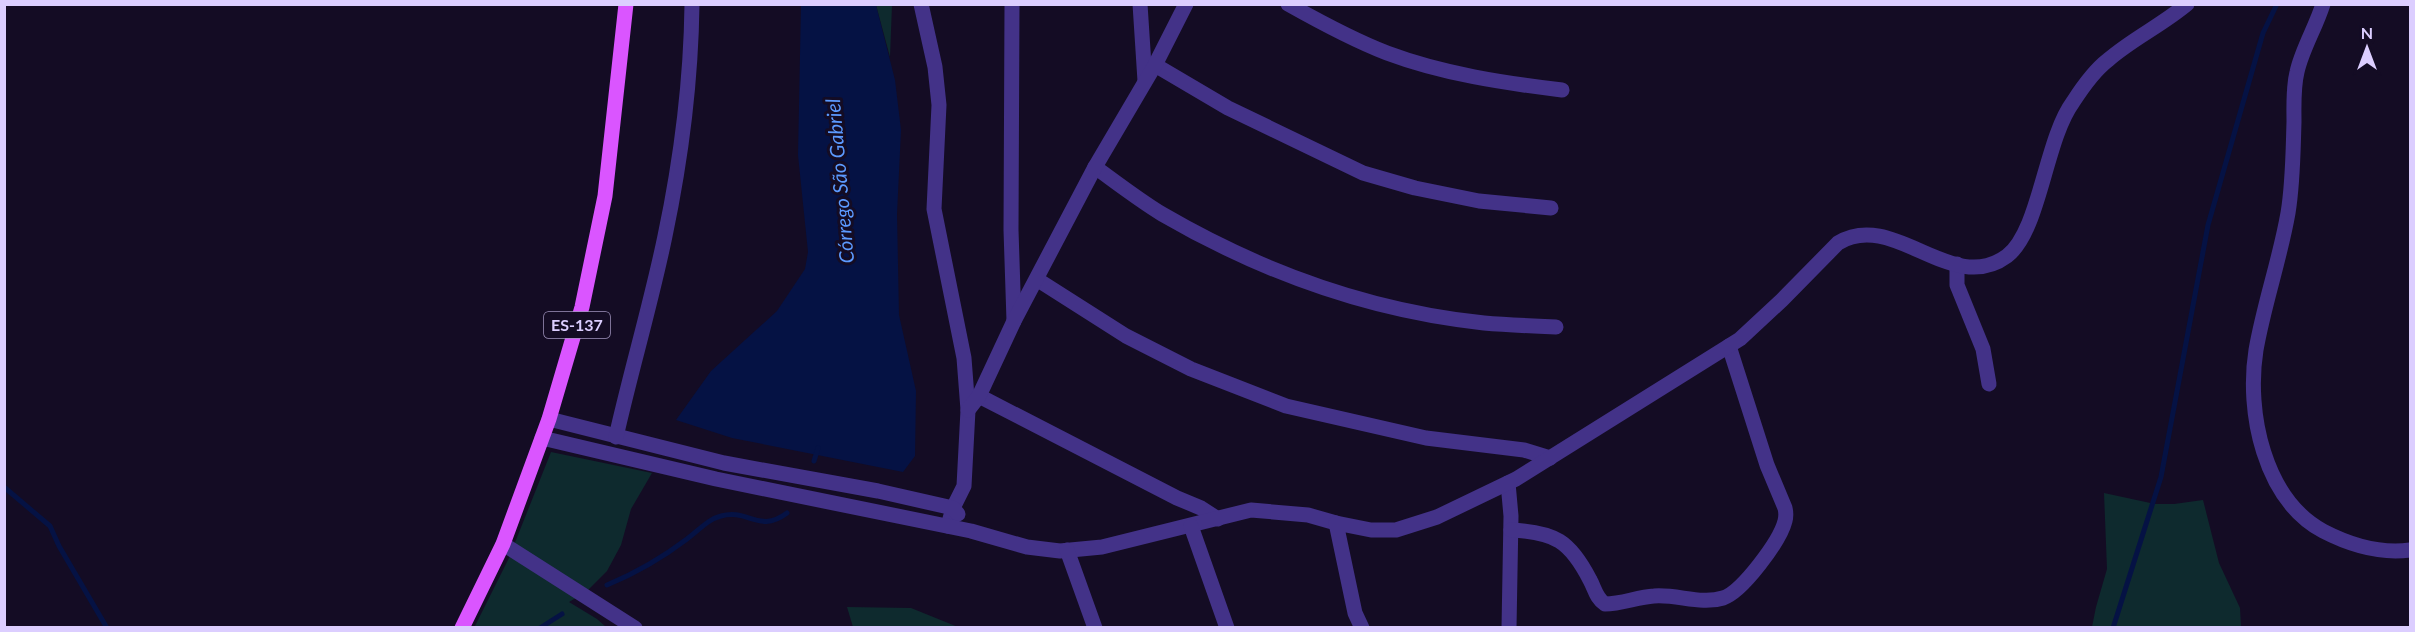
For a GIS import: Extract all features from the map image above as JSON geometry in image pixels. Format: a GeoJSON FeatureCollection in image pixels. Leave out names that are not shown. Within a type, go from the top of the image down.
{"type":"FeatureCollection","features":[{"type":"Feature","properties":{"kind":"main road","name":"ES-137"},"geometry":{"type":"LineString","coordinates":[[462,627],[503,544],[549,419],[582,307],[605,196],[626,4]]}},
{"type":"Feature","properties":{"kind":"street"},"geometry":{"type":"LineString","coordinates":[[616,437],[665,238],[675,185],[687,107],[692,4]]}},
{"type":"Feature","properties":{"kind":"street"},"geometry":{"type":"LineString","coordinates":[[921,4],[935,67],[939,105],[934,209],[964,358],[968,410],[964,486],[953,508],[948,526]]}},
{"type":"Feature","properties":{"kind":"street"},"geometry":{"type":"LineString","coordinates":[[1012,4],[1011,230],[1014,321]]}},
{"type":"Feature","properties":{"kind":"street"},"geometry":{"type":"LineString","coordinates":[[1140,4],[1145,81]]}},
{"type":"Feature","properties":{"kind":"street"},"geometry":{"type":"LineString","coordinates":[[968,410],[979,396],[1014,321],[1038,280],[1095,167],[1155,65],[1186,4]]}},
{"type":"Feature","properties":{"kind":"street"},"geometry":{"type":"LineString","coordinates":[[1288,4],[1329,27],[1388,53],[1452,72],[1562,90]]}},
{"type":"Feature","properties":{"kind":"street"},"geometry":{"type":"LineString","coordinates":[[542,438],[716,479],[971,531],[1027,547],[1067,550],[1102,547],[1251,510],[1272,510],[1308,515],[1371,530],[1396,530],[1437,517],[1508,483],[1740,339],[1838,243],[1848,237],[1859,234],[1895,240],[1957,264],[1986,265],[2007,256],[2022,238],[2031,217],[2056,135],[2072,103],[2107,60],[2164,23],[2187,4]]}},
{"type":"Feature","properties":{"kind":"street"},"geometry":{"type":"LineString","coordinates":[[2323,4],[2297,72],[2288,212],[2256,351],[2257,428],[2266,460],[2280,490],[2310,524],[2368,549],[2410,550]]}},
{"type":"Feature","properties":{"kind":"street"},"geometry":{"type":"LineString","coordinates":[[1155,65],[1228,108],[1363,173],[1415,188],[1479,201],[1551,208]]}},
{"type":"Feature","properties":{"kind":"street"},"geometry":{"type":"LineString","coordinates":[[1095,167],[1160,213],[1217,244],[1283,273],[1351,296],[1417,311],[1483,323],[1556,327]]}},
{"type":"Feature","properties":{"kind":"street"},"geometry":{"type":"LineString","coordinates":[[1957,264],[1957,285],[1983,348],[1989,384]]}},
{"type":"Feature","properties":{"kind":"street"},"geometry":{"type":"LineString","coordinates":[[1038,280],[1126,336],[1191,369],[1286,406],[1425,438],[1524,450],[1550,458]]}},
{"type":"Feature","properties":{"kind":"street"},"geometry":{"type":"LineString","coordinates":[[1511,530],[1534,531],[1555,537],[1569,548],[1584,567],[1597,596],[1605,604],[1622,604],[1652,596],[1709,601],[1731,595],[1770,550],[1785,523],[1786,515],[1764,456],[1729,346]]}},
{"type":"Feature","properties":{"kind":"street"},"geometry":{"type":"LineString","coordinates":[[979,396],[1177,498],[1201,508],[1218,519]]}},
{"type":"Feature","properties":{"kind":"street"},"geometry":{"type":"LineString","coordinates":[[549,419],[724,463],[878,491],[953,508],[971,531]]}},
{"type":"Feature","properties":{"kind":"street"},"geometry":{"type":"LineString","coordinates":[[1508,483],[1511,530],[1509,627]]}},
{"type":"Feature","properties":{"kind":"street"},"geometry":{"type":"LineString","coordinates":[[1336,523],[1355,613],[1362,627]]}},
{"type":"Feature","properties":{"kind":"street"},"geometry":{"type":"LineString","coordinates":[[1191,526],[1227,627]]}},
{"type":"Feature","properties":{"kind":"street"},"geometry":{"type":"LineString","coordinates":[[503,544],[636,627]]}},
{"type":"Feature","properties":{"kind":"street"},"geometry":{"type":"LineString","coordinates":[[1067,550],[1095,627]]}},
{"type":"Feature","properties":{"kind":"green space"},"geometry":{"type":"Polygon","coordinates":[[[876,5],[892,5],[890,57],[876,5]]]}},
{"type":"Feature","properties":{"kind":"green space"},"geometry":{"type":"Polygon","coordinates":[[[551,452],[652,473],[631,509],[621,545],[607,571],[586,592],[569,602],[606,627],[474,628],[508,560],[551,452]]]}},
{"type":"Feature","properties":{"kind":"green space"},"geometry":{"type":"Polygon","coordinates":[[[2104,493],[2155,504],[2203,500],[2219,563],[2240,608],[2241,627],[2092,627],[2107,569],[2104,493]]]}},
{"type":"Feature","properties":{"kind":"green space"},"geometry":{"type":"Polygon","coordinates":[[[847,607],[911,608],[958,627],[853,627],[847,607]]]}},
{"type":"Feature","properties":{"kind":"water"},"geometry":{"type":"Polygon","coordinates":[[[801,5],[876,5],[895,80],[901,130],[897,214],[899,315],[916,391],[915,456],[903,472],[732,438],[676,420],[711,371],[777,311],[805,269],[808,252],[798,155],[801,5]]]}},
{"type":"Feature","properties":{"kind":"waterway"},"geometry":{"type":"LineString","coordinates":[[2113,628],[2161,477],[2208,225],[2263,33],[2277,4]]}},
{"type":"Feature","properties":{"kind":"waterway","name":"Córrego São Gabriel"},"geometry":{"type":"LineString","coordinates":[[814,461],[818,448]]}},
{"type":"Feature","properties":{"kind":"waterway"},"geometry":{"type":"LineString","coordinates":[[4,487],[50,526],[59,546],[107,628]]}},
{"type":"Feature","properties":{"kind":"waterway","name":"Córrego São Gabriel"},"geometry":{"type":"LineString","coordinates":[[607,585],[658,559],[707,522],[716,518],[730,514],[769,521],[787,513]]}},
{"type":"Feature","properties":{"kind":"waterway","name":"Córrego São Gabriel"},"geometry":{"type":"LineString","coordinates":[[540,628],[562,614]]}}]}
